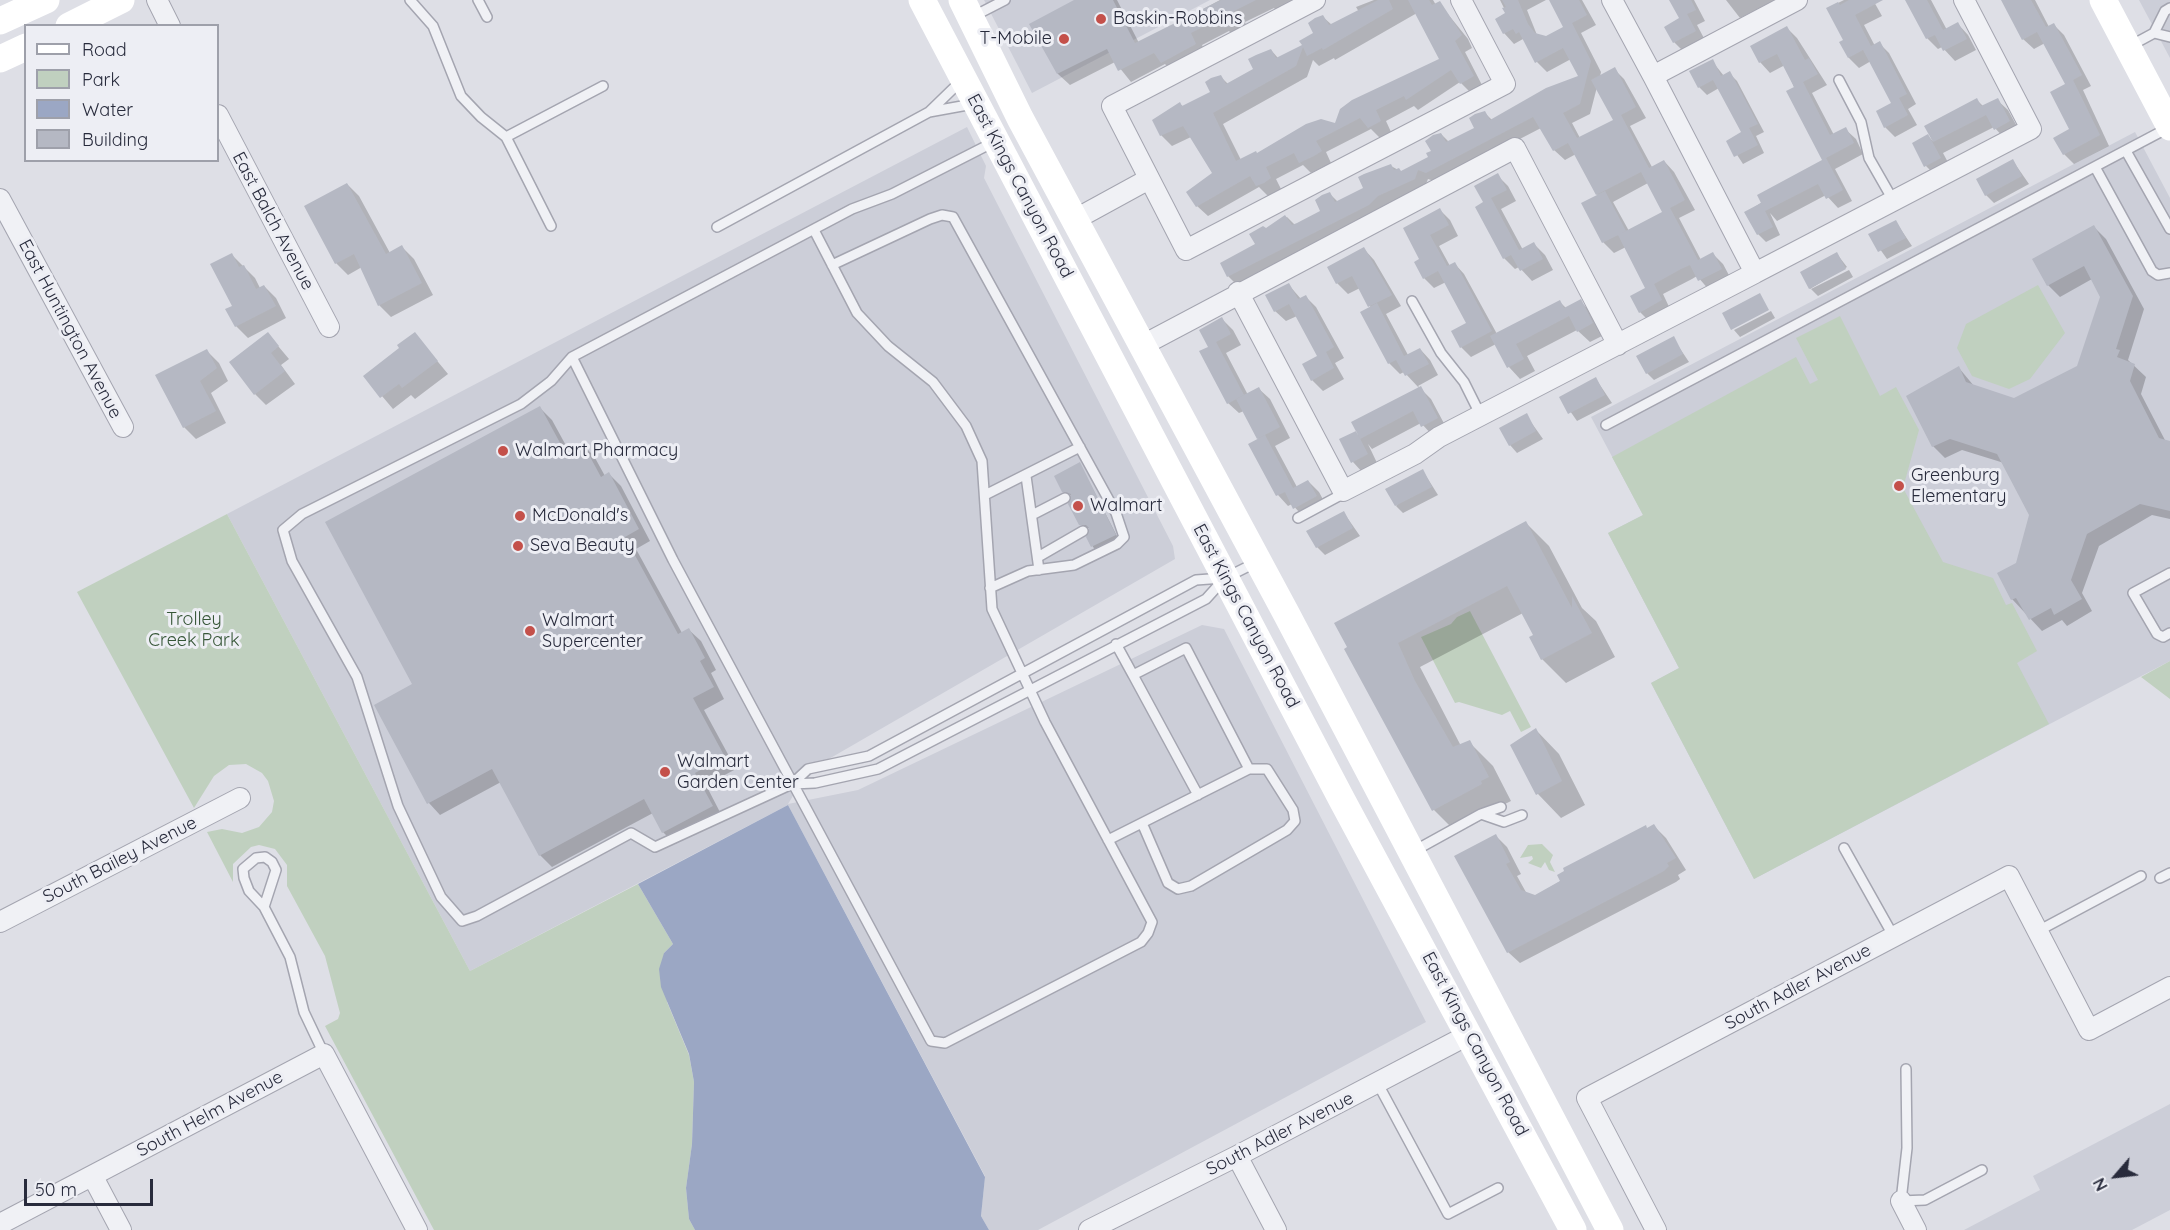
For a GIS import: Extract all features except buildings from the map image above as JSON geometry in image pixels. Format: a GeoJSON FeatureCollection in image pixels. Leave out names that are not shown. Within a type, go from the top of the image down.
{"type":"FeatureCollection","features":[{"type":"Feature","properties":{"kind":"main road"},"geometry":{"type":"LineString","coordinates":[[0,21],[46,0]]}},
{"type":"Feature","properties":{"kind":"main road"},"geometry":{"type":"LineString","coordinates":[[29,24],[61,0]]}},
{"type":"Feature","properties":{"kind":"main road"},"geometry":{"type":"LineString","coordinates":[[73,24],[121,0]]}},
{"type":"Feature","properties":{"kind":"main road","name":"East Kings Canyon Road"},"geometry":{"type":"LineString","coordinates":[[922,0],[1226,578],[1574,1230]]}},
{"type":"Feature","properties":{"kind":"main road"},"geometry":{"type":"LineString","coordinates":[[2103,0],[2170,127]]}},
{"type":"Feature","properties":{"kind":"main road","name":"East Kings Canyon Road"},"geometry":{"type":"LineString","coordinates":[[966,9],[1074,220],[1258,561],[1610,1230]]}},
{"type":"Feature","properties":{"kind":"main road"},"geometry":{"type":"LineString","coordinates":[[0,40],[24,27]]}},
{"type":"Feature","properties":{"kind":"main road"},"geometry":{"type":"LineString","coordinates":[[0,59],[24,48]]}},
{"type":"Feature","properties":{"kind":"street"},"geometry":{"type":"LineString","coordinates":[[157,0],[169,24]]}},
{"type":"Feature","properties":{"kind":"street"},"geometry":{"type":"LineString","coordinates":[[1315,0],[1112,106],[1186,250],[1505,84],[1461,0]]}},
{"type":"Feature","properties":{"kind":"street"},"geometry":{"type":"LineString","coordinates":[[1612,0],[1755,273]]}},
{"type":"Feature","properties":{"kind":"street"},"geometry":{"type":"LineString","coordinates":[[1653,76],[1797,0]]}},
{"type":"Feature","properties":{"kind":"street"},"geometry":{"type":"LineString","coordinates":[[1238,292],[1343,491],[1415,454],[1439,437],[2031,129],[1964,0]]}},
{"type":"Feature","properties":{"kind":"street","name":"East Balch Avenue"},"geometry":{"type":"LineString","coordinates":[[219,117],[329,327]]}},
{"type":"Feature","properties":{"kind":"street"},"geometry":{"type":"LineString","coordinates":[[1143,345],[1238,292],[1515,148],[1618,345]]}},
{"type":"Feature","properties":{"kind":"street"},"geometry":{"type":"LineString","coordinates":[[1074,220],[1149,179]]}},
{"type":"Feature","properties":{"kind":"street","name":"East Huntington Avenue"},"geometry":{"type":"LineString","coordinates":[[0,199],[123,428]]}},
{"type":"Feature","properties":{"kind":"street","name":"South Bailey Avenue"},"geometry":{"type":"LineString","coordinates":[[0,922],[240,798]]}},
{"type":"Feature","properties":{"kind":"street","name":"South Adler Avenue"},"geometry":{"type":"LineString","coordinates":[[1656,1230],[1587,1098],[2009,876],[2038,930]]}},
{"type":"Feature","properties":{"kind":"street"},"geometry":{"type":"LineString","coordinates":[[2038,930],[2089,1030],[2170,987]]}},
{"type":"Feature","properties":{"kind":"street","name":"South Adler Avenue"},"geometry":{"type":"LineString","coordinates":[[1089,1230],[1378,1084],[1470,1034]]}},
{"type":"Feature","properties":{"kind":"street"},"geometry":{"type":"LineString","coordinates":[[324,1054],[417,1230]]}},
{"type":"Feature","properties":{"kind":"street","name":"South Helm Avenue"},"geometry":{"type":"LineString","coordinates":[[0,1224],[324,1054]]}},
{"type":"Feature","properties":{"kind":"street"},"geometry":{"type":"LineString","coordinates":[[1237,1156],[1276,1230]]}},
{"type":"Feature","properties":{"kind":"street"},"geometry":{"type":"LineString","coordinates":[[93,1176],[121,1230]]}},
{"type":"Feature","properties":{"kind":"street"},"geometry":{"type":"LineString","coordinates":[[1901,1201],[1916,1230]]}},
{"type":"Feature","properties":{"kind":"lane"},"geometry":{"type":"LineString","coordinates":[[410,0],[433,26],[461,96],[481,117],[506,137],[551,226]]}},
{"type":"Feature","properties":{"kind":"lane"},"geometry":{"type":"LineString","coordinates":[[478,0],[487,17]]}},
{"type":"Feature","properties":{"kind":"lane"},"geometry":{"type":"LineString","coordinates":[[966,9],[1005,0]]}},
{"type":"Feature","properties":{"kind":"lane"},"geometry":{"type":"LineString","coordinates":[[2128,47],[2154,33],[2165,11],[2170,8]]}},
{"type":"Feature","properties":{"kind":"lane"},"geometry":{"type":"LineString","coordinates":[[2154,33],[2170,37]]}},
{"type":"Feature","properties":{"kind":"lane"},"geometry":{"type":"LineString","coordinates":[[717,226],[928,112],[964,78]]}},
{"type":"Feature","properties":{"kind":"lane"},"geometry":{"type":"LineString","coordinates":[[1839,80],[1861,122],[1869,158],[1893,200]]}},
{"type":"Feature","properties":{"kind":"lane"},"geometry":{"type":"LineString","coordinates":[[506,137],[603,86]]}},
{"type":"Feature","properties":{"kind":"lane"},"geometry":{"type":"LineString","coordinates":[[928,112],[977,103]]}},
{"type":"Feature","properties":{"kind":"lane"},"geometry":{"type":"LineString","coordinates":[[1606,425],[2170,127]]}},
{"type":"Feature","properties":{"kind":"lane"},"geometry":{"type":"LineString","coordinates":[[997,140],[814,230],[572,357],[551,381],[521,404],[302,514],[283,530],[292,561],[357,677],[398,806],[441,897],[462,921],[477,916],[631,833],[655,847],[792,784],[808,769],[869,756],[1196,580],[1226,578]]}},
{"type":"Feature","properties":{"kind":"lane"},"geometry":{"type":"LineString","coordinates":[[2126,151],[2170,229]]}},
{"type":"Feature","properties":{"kind":"lane"},"geometry":{"type":"LineString","coordinates":[[2095,166],[2152,271],[2158,275],[2170,273]]}},
{"type":"Feature","properties":{"kind":"lane"},"geometry":{"type":"LineString","coordinates":[[832,265],[942,214],[953,217],[1080,447],[1094,482],[1124,537],[1117,544],[1074,565],[1028,571],[990,588]]}},
{"type":"Feature","properties":{"kind":"lane"},"geometry":{"type":"LineString","coordinates":[[572,357],[668,550],[931,1041],[945,1043],[1141,942],[1152,922],[1029,690],[1004,630],[992,609],[982,461],[966,426],[933,382],[888,345],[857,313],[814,230]]}},
{"type":"Feature","properties":{"kind":"lane"},"geometry":{"type":"LineString","coordinates":[[1412,301],[1441,353],[1464,382],[1481,416]]}},
{"type":"Feature","properties":{"kind":"lane"},"geometry":{"type":"LineString","coordinates":[[986,495],[1080,447]]}},
{"type":"Feature","properties":{"kind":"lane"},"geometry":{"type":"LineString","coordinates":[[1026,476],[1040,570]]}},
{"type":"Feature","properties":{"kind":"lane"},"geometry":{"type":"LineString","coordinates":[[1298,518],[1337,497],[1343,491]]}},
{"type":"Feature","properties":{"kind":"lane"},"geometry":{"type":"LineString","coordinates":[[1032,515],[1065,498]]}},
{"type":"Feature","properties":{"kind":"lane"},"geometry":{"type":"LineString","coordinates":[[1038,556],[1083,531]]}},
{"type":"Feature","properties":{"kind":"lane"},"geometry":{"type":"LineString","coordinates":[[792,784],[815,783],[878,769],[1206,599],[1226,578],[1258,561]]}},
{"type":"Feature","properties":{"kind":"lane"},"geometry":{"type":"LineString","coordinates":[[2170,573],[2133,593],[2157,634],[2163,637],[2170,633]]}},
{"type":"Feature","properties":{"kind":"lane"},"geometry":{"type":"LineString","coordinates":[[1116,644],[1198,795]]}},
{"type":"Feature","properties":{"kind":"lane"},"geometry":{"type":"LineString","coordinates":[[1133,675],[1186,648],[1250,769]]}},
{"type":"Feature","properties":{"kind":"lane"},"geometry":{"type":"LineString","coordinates":[[1108,840],[1142,823],[1250,769],[1268,769],[1293,810],[1295,821],[1287,830],[1191,886],[1178,889],[1168,883],[1142,823]]}},
{"type":"Feature","properties":{"kind":"lane"},"geometry":{"type":"LineString","coordinates":[[1412,852],[1481,814],[1501,807]]}},
{"type":"Feature","properties":{"kind":"lane"},"geometry":{"type":"LineString","coordinates":[[1481,814],[1497,822],[1504,822],[1522,815]]}},
{"type":"Feature","properties":{"kind":"lane"},"geometry":{"type":"LineString","coordinates":[[1844,848],[1894,937]]}},
{"type":"Feature","properties":{"kind":"lane"},"geometry":{"type":"LineString","coordinates":[[264,908],[276,870],[272,862],[265,857],[255,858],[243,869],[244,878],[249,891],[264,908],[290,957],[304,1012],[324,1054]]}},
{"type":"Feature","properties":{"kind":"lane"},"geometry":{"type":"LineString","coordinates":[[2160,878],[2170,873]]}},
{"type":"Feature","properties":{"kind":"lane"},"geometry":{"type":"LineString","coordinates":[[2038,930],[2141,876]]}},
{"type":"Feature","properties":{"kind":"lane"},"geometry":{"type":"LineString","coordinates":[[1906,1069],[1907,1148],[1901,1201],[1925,1200],[1982,1170]]}},
{"type":"Feature","properties":{"kind":"lane"},"geometry":{"type":"LineString","coordinates":[[1378,1084],[1448,1214],[1498,1188]]}},
{"type":"Feature","properties":{"kind":"shaded area"},"geometry":{"type":"Polygon","coordinates":[[[984,0],[1210,0],[1032,93],[984,0]]]}},
{"type":"Feature","properties":{"kind":"shaded area"},"geometry":{"type":"Polygon","coordinates":[[[2139,0],[2170,0],[2170,58],[2139,0]]]}},
{"type":"Feature","properties":{"kind":"shaded area"},"geometry":{"type":"Polygon","coordinates":[[[967,127],[986,166],[984,178],[1173,546],[1175,559],[808,771],[788,804],[858,790],[1202,625],[1224,629],[1426,1022],[1038,1230],[989,1230],[981,1216],[985,1176],[788,805],[470,971],[227,514],[967,127]]]}},
{"type":"Feature","properties":{"kind":"shaded area","name":"Greenburg Elementary"},"geometry":{"type":"Polygon","coordinates":[[[2135,132],[2170,198],[2170,661],[1754,879],[1651,683],[1679,668],[1608,533],[1643,515],[1591,417],[2135,132]]]}},
{"type":"Feature","properties":{"kind":"shaded area"},"geometry":{"type":"Polygon","coordinates":[[[2170,1104],[2170,1210],[2132,1230],[1964,1230],[2040,1190],[2033,1176],[2170,1104]]]}},
{"type":"Feature","properties":{"kind":"green space"},"geometry":{"type":"Polygon","coordinates":[[[2038,285],[2065,333],[2030,379],[2009,389],[1972,376],[1957,348],[1966,324],[2038,285]]]}},
{"type":"Feature","properties":{"kind":"green space"},"geometry":{"type":"Polygon","coordinates":[[[1840,316],[1880,396],[1896,387],[1919,430],[1903,488],[1943,562],[1993,578],[2006,605],[2012,603],[2037,651],[2017,663],[2049,724],[1754,879],[1651,683],[1679,668],[1608,533],[1643,515],[1612,457],[1796,357],[1810,384],[1818,380],[1796,338],[1840,316]]]}},
{"type":"Feature","properties":{"kind":"green space","name":"Trolley Creek Park"},"geometry":{"type":"Polygon","coordinates":[[[227,514],[470,971],[638,884],[673,944],[664,953],[667,1002],[689,1055],[694,1082],[692,1144],[686,1188],[689,1219],[695,1230],[434,1230],[325,1026],[338,1019],[340,1013],[325,956],[287,886],[287,865],[275,849],[259,845],[251,847],[233,864],[233,882],[207,832],[222,829],[242,833],[259,827],[272,812],[274,801],[268,781],[262,773],[246,764],[229,765],[214,776],[194,808],[77,592],[227,514]]]}},
{"type":"Feature","properties":{"kind":"green space"},"geometry":{"type":"Polygon","coordinates":[[[1470,611],[1531,727],[1521,732],[1510,711],[1502,715],[1459,702],[1455,703],[1421,637],[1451,624],[1457,617],[1470,611]]]}},
{"type":"Feature","properties":{"kind":"green space"},"geometry":{"type":"Polygon","coordinates":[[[2170,661],[2170,699],[2141,677],[2170,661]]]}},
{"type":"Feature","properties":{"kind":"green space"},"geometry":{"type":"Polygon","coordinates":[[[1542,844],[1553,855],[1550,862],[1555,872],[1549,870],[1545,862],[1541,868],[1528,863],[1533,859],[1532,856],[1520,858],[1528,845],[1542,844]]]}},
{"type":"Feature","properties":{"kind":"water"},"geometry":{"type":"Polygon","coordinates":[[[788,805],[985,1177],[981,1216],[989,1230],[695,1230],[689,1219],[686,1188],[692,1144],[694,1082],[689,1054],[661,987],[659,969],[664,953],[673,944],[638,884],[788,805]]]}},
{"type":"Feature","properties":{"kind":"place","name":"Baskin-Robbins"},"geometry":{"type":"Point","coordinates":[1101,19]}},
{"type":"Feature","properties":{"kind":"place","name":"T-Mobile"},"geometry":{"type":"Point","coordinates":[1064,39]}},
{"type":"Feature","properties":{"kind":"place","name":"Walmart Pharmacy"},"geometry":{"type":"Point","coordinates":[503,451]}},
{"type":"Feature","properties":{"kind":"place","name":"Greenburg Elementary"},"geometry":{"type":"Point","coordinates":[1899,486]}},
{"type":"Feature","properties":{"kind":"place","name":"Walmart"},"geometry":{"type":"Point","coordinates":[1078,506]}},
{"type":"Feature","properties":{"kind":"place","name":"McDonald's"},"geometry":{"type":"Point","coordinates":[520,516]}},
{"type":"Feature","properties":{"kind":"place","name":"Seva Beauty"},"geometry":{"type":"Point","coordinates":[518,546]}},
{"type":"Feature","properties":{"kind":"place","name":"Walmart Supercenter"},"geometry":{"type":"Point","coordinates":[530,631]}},
{"type":"Feature","properties":{"kind":"place","name":"Walmart Garden Center"},"geometry":{"type":"Point","coordinates":[665,772]}}]}
